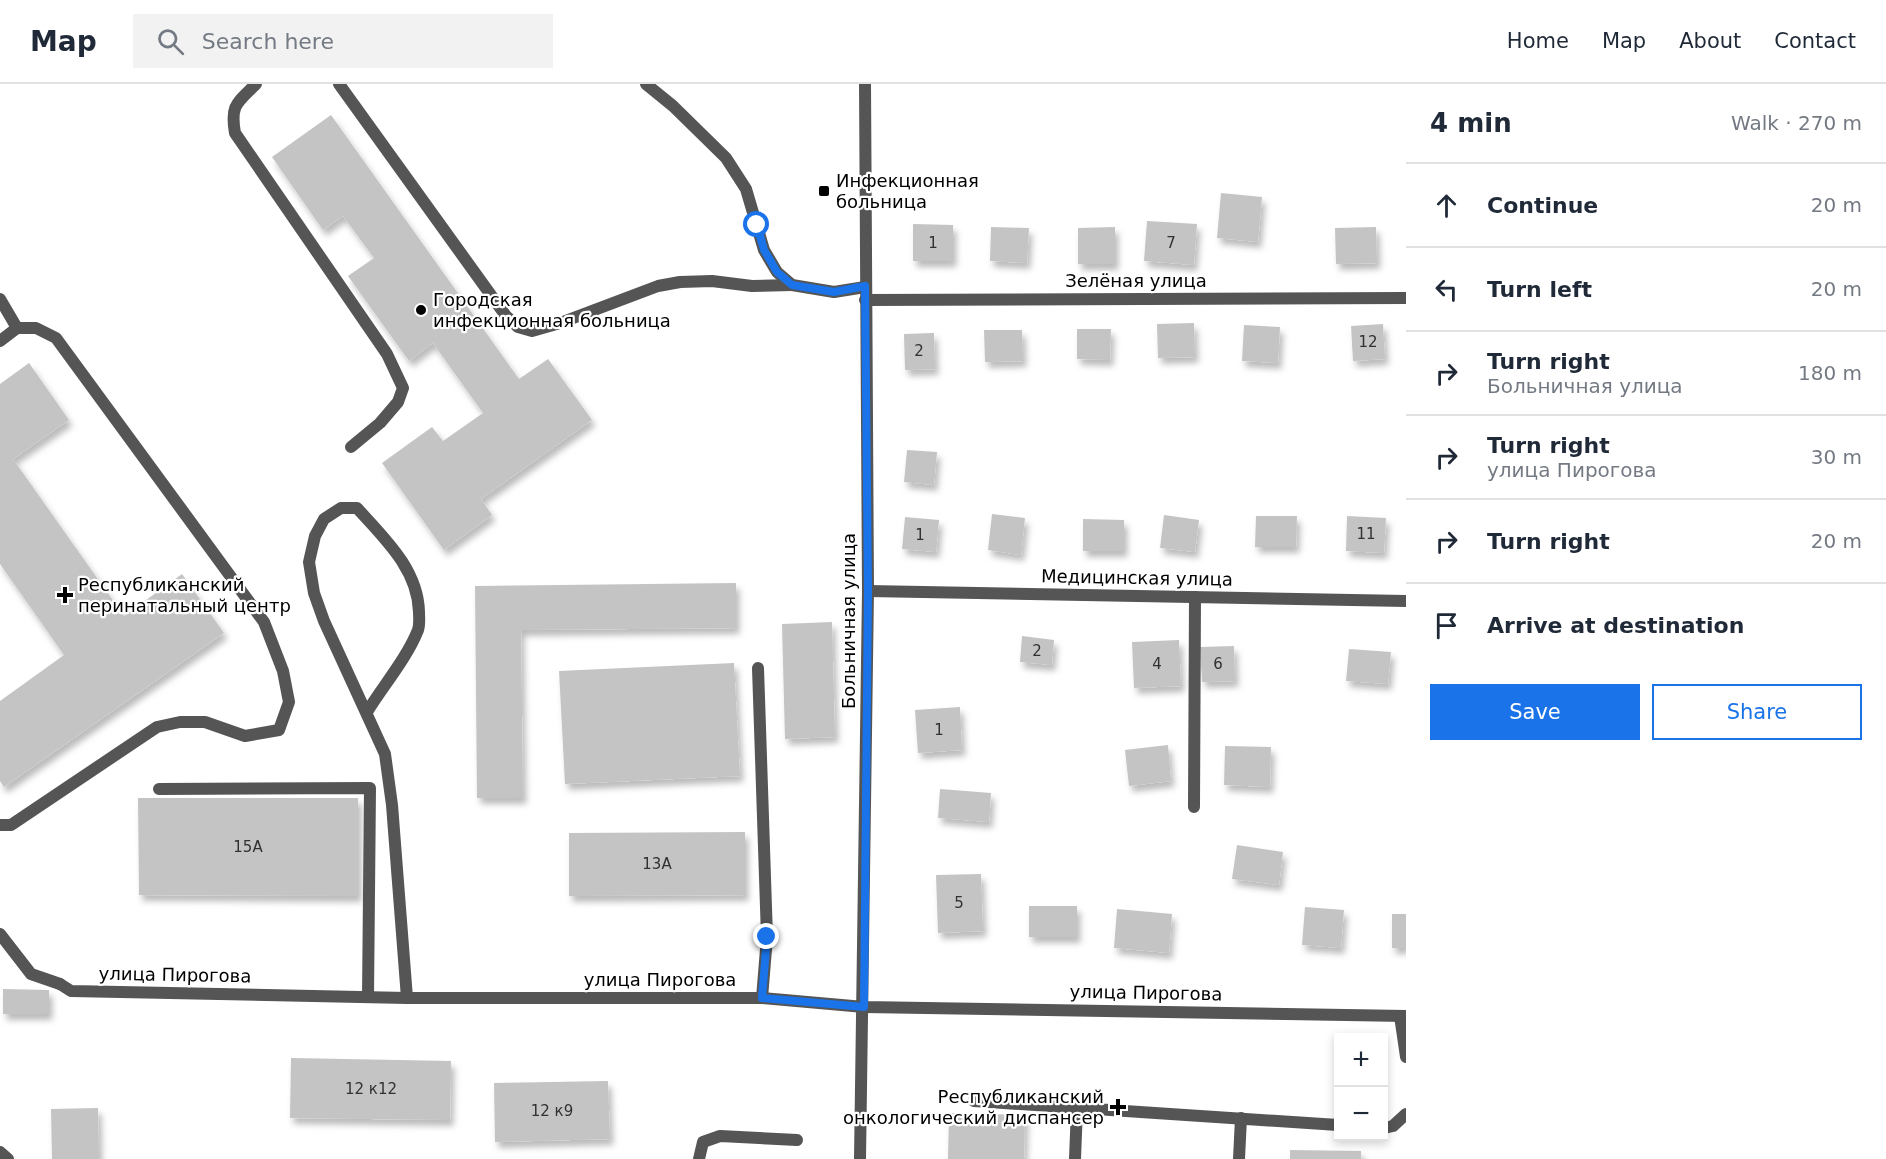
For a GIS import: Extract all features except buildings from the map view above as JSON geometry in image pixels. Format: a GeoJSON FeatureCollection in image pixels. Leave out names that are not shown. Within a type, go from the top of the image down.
{"type":"FeatureCollection","features":[{"type":"Feature","properties":{"kind":"street"},"geometry":{"type":"LineString","coordinates":[[256,84],[237,102],[232,117],[235,133],[387,354],[403,388],[399,402],[380,423],[351,447]]}},
{"type":"Feature","properties":{"kind":"street"},"geometry":{"type":"LineString","coordinates":[[339,84],[506,316],[518,327],[532,331],[560,323],[658,286],[680,282],[712,281],[752,286],[792,285],[834,292],[865,286]]}},
{"type":"Feature","properties":{"kind":"street"},"geometry":{"type":"LineString","coordinates":[[646,84],[673,106],[726,158],[746,189],[764,250],[777,272],[792,285]]}},
{"type":"Feature","properties":{"kind":"street","name":"Больничная улица"},"geometry":{"type":"LineString","coordinates":[[860,1159],[864,1007],[868,591],[865,84]]}},
{"type":"Feature","properties":{"kind":"street","name":"Зелёная улица"},"geometry":{"type":"LineString","coordinates":[[865,300],[1406,298]]}},
{"type":"Feature","properties":{"kind":"street"},"geometry":{"type":"LineString","coordinates":[[0,299],[17,328]]}},
{"type":"Feature","properties":{"kind":"street"},"geometry":{"type":"LineString","coordinates":[[0,342],[17,328],[36,328],[56,338],[264,622],[283,671],[289,702],[279,730],[245,736],[205,722],[180,722],[158,727],[10,825],[0,825]]}},
{"type":"Feature","properties":{"kind":"street"},"geometry":{"type":"LineString","coordinates":[[367,712],[411,646],[419,627],[419,600],[402,560],[357,508],[341,508],[324,519],[315,536],[309,562],[314,593],[324,621],[385,754],[392,805],[407,998]]}},
{"type":"Feature","properties":{"kind":"street","name":"Медицинская улица"},"geometry":{"type":"LineString","coordinates":[[868,591],[1406,601]]}},
{"type":"Feature","properties":{"kind":"street"},"geometry":{"type":"LineString","coordinates":[[1194,807],[1195,597]]}},
{"type":"Feature","properties":{"kind":"street"},"geometry":{"type":"LineString","coordinates":[[758,668],[767,937],[762,998]]}},
{"type":"Feature","properties":{"kind":"street"},"geometry":{"type":"LineString","coordinates":[[159,789],[370,788],[368,997]]}},
{"type":"Feature","properties":{"kind":"street","name":"улица Пирогова"},"geometry":{"type":"LineString","coordinates":[[0,934],[31,974],[60,984],[71,991],[407,998],[762,998],[864,1007],[1403,1016]]}},
{"type":"Feature","properties":{"kind":"street"},"geometry":{"type":"LineString","coordinates":[[1403,1016],[1406,1057]]}},
{"type":"Feature","properties":{"kind":"street"},"geometry":{"type":"LineString","coordinates":[[974,1101],[1334,1125]]}},
{"type":"Feature","properties":{"kind":"street"},"geometry":{"type":"LineString","coordinates":[[1075,1159],[1077,1108]]}},
{"type":"Feature","properties":{"kind":"street"},"geometry":{"type":"LineString","coordinates":[[1388,1127],[1393,1126],[1406,1114]]}},
{"type":"Feature","properties":{"kind":"street"},"geometry":{"type":"LineString","coordinates":[[1239,1159],[1241,1118]]}},
{"type":"Feature","properties":{"kind":"street"},"geometry":{"type":"LineString","coordinates":[[699,1159],[703,1142],[720,1136],[797,1140]]}},
{"type":"Feature","properties":{"kind":"street"},"geometry":{"type":"LineString","coordinates":[[0,1152],[8,1159]]}},
{"type":"Feature","properties":{"kind":"place","name":"Инфекционная больница"},"geometry":{"type":"Point","coordinates":[824,191]}},
{"type":"Feature","properties":{"kind":"place","name":"Городская инфекционная больница"},"geometry":{"type":"Point","coordinates":[421,310]}},
{"type":"Feature","properties":{"kind":"place","name":"Республиканский перинатальный центр"},"geometry":{"type":"Point","coordinates":[65,595]}},
{"type":"Feature","properties":{"kind":"place","name":"Республиканский онкологический диспансер"},"geometry":{"type":"Point","coordinates":[1118,1107]}},
{"type":"Feature","properties":{"kind":"route"},"geometry":{"type":"LineString","coordinates":[[757,225],[764,250],[777,272],[792,285],[834,292],[865,286],[868,591],[864,1007],[762,998],[767,937]]}}]}
